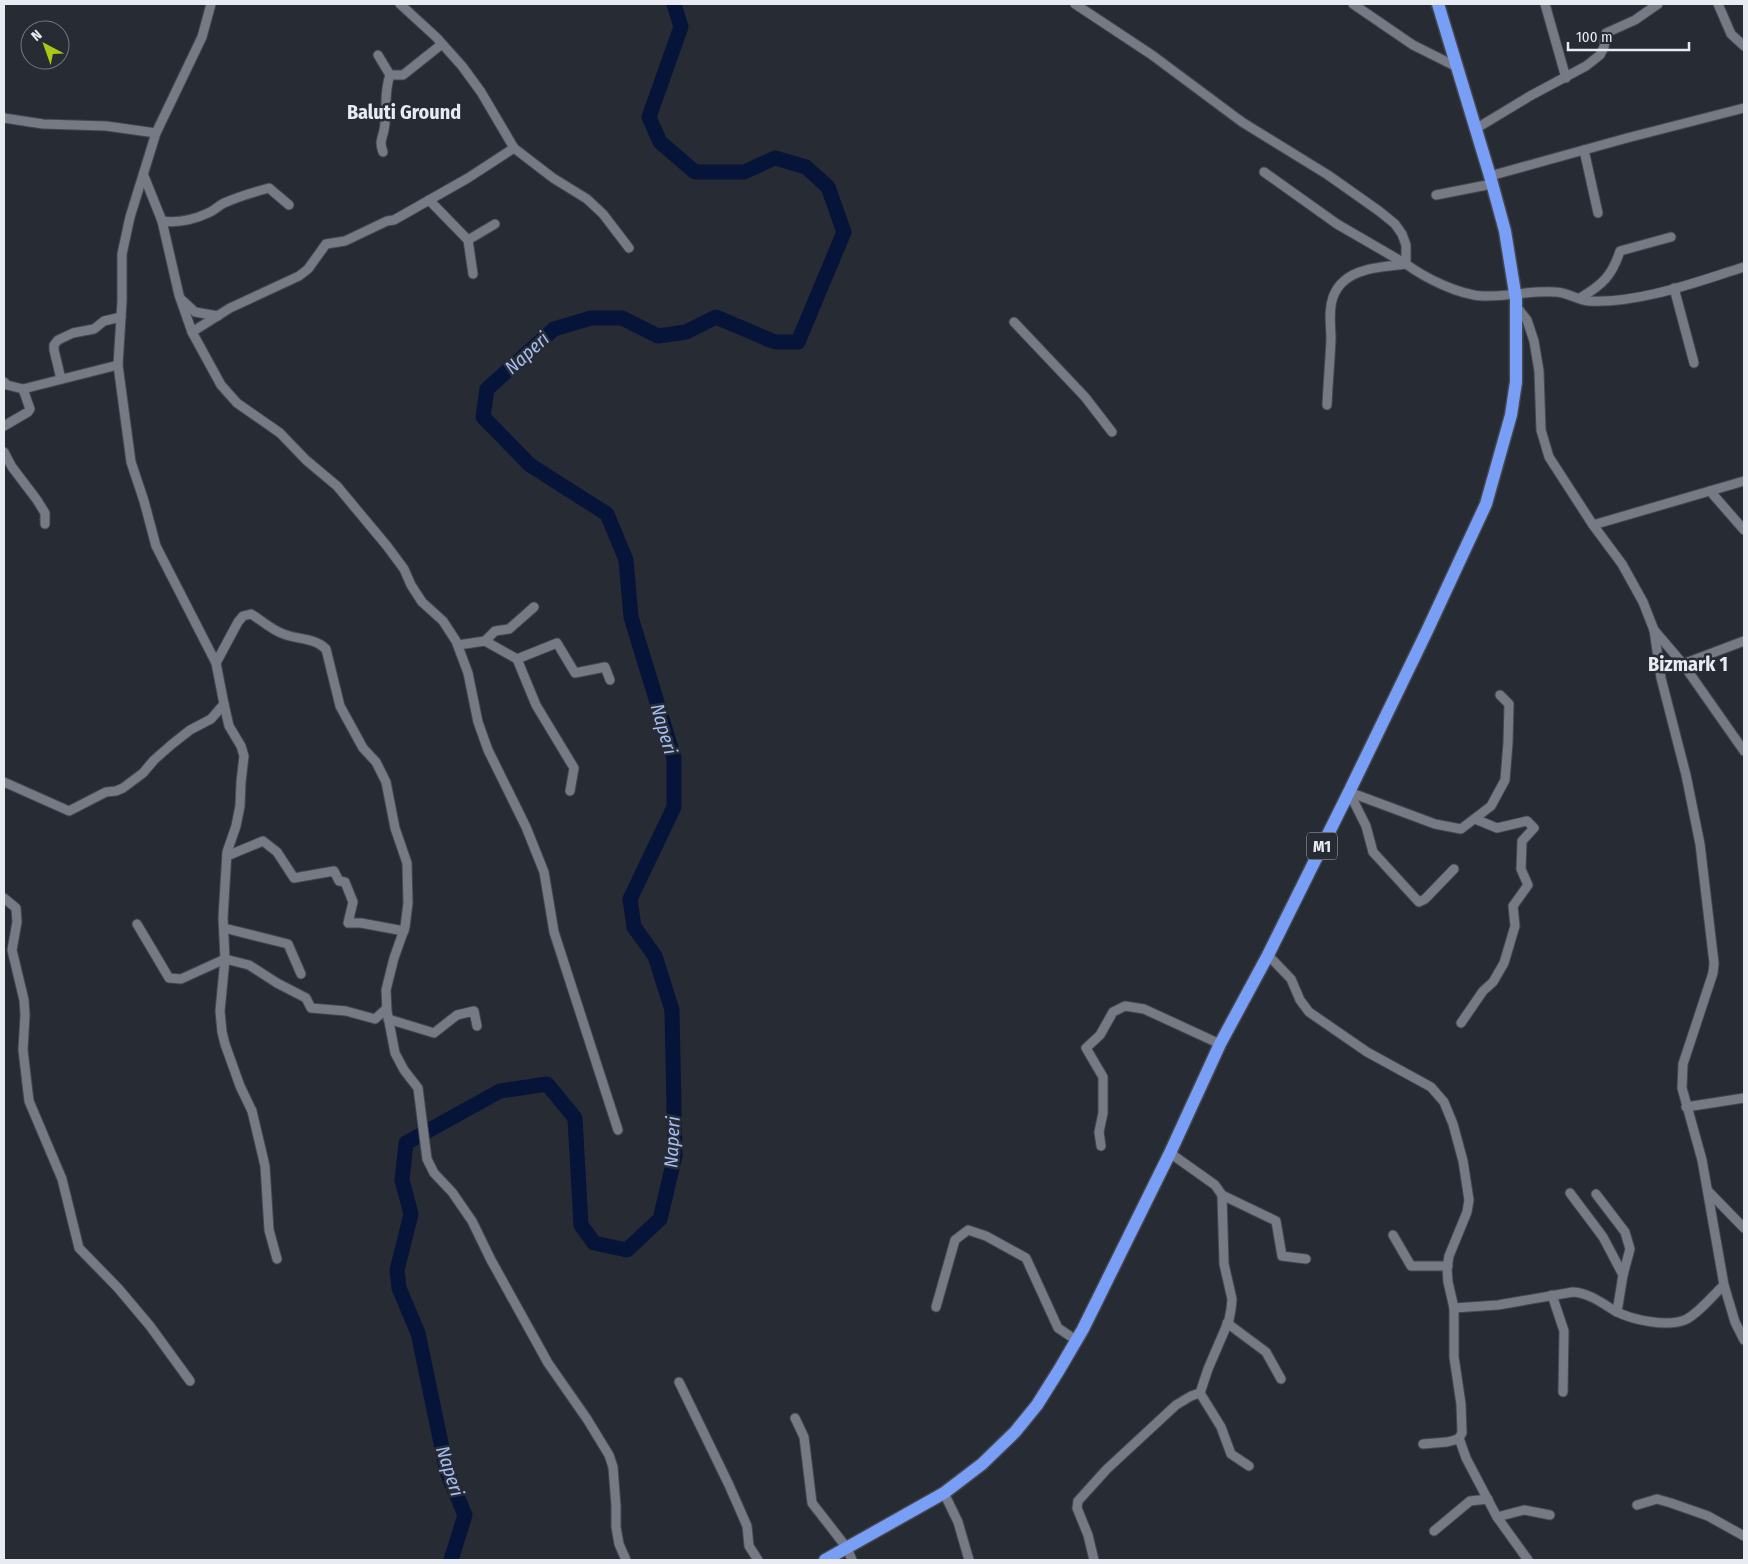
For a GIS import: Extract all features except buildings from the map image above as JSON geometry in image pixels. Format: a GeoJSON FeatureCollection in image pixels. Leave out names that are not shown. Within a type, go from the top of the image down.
{"type":"FeatureCollection","features":[{"type":"Feature","properties":{"kind":"highway","name":"M1"},"geometry":{"type":"LineString","coordinates":[[825,1560],[849,1554],[944,1493],[982,1464],[1015,1432],[1041,1398],[1076,1340],[1170,1153],[1220,1044],[1268,954],[1427,632],[1486,504],[1511,414],[1516,382],[1516,300],[1505,231],[1477,128],[1456,67],[1438,4]]}},
{"type":"Feature","properties":{"kind":"street"},"geometry":{"type":"LineString","coordinates":[[211,4],[202,37],[156,133],[130,217],[122,254],[118,365],[131,462],[156,546],[216,663],[229,726],[241,746],[244,756],[240,806],[227,856],[224,928],[225,959],[220,1011],[222,1032],[238,1080],[252,1111],[265,1166],[269,1230],[277,1260]]}},
{"type":"Feature","properties":{"kind":"street"},"geometry":{"type":"LineString","coordinates":[[400,4],[462,66],[481,92],[514,148],[553,178],[587,199],[603,214],[629,248]]}},
{"type":"Feature","properties":{"kind":"street"},"geometry":{"type":"LineString","coordinates":[[1075,4],[1152,55],[1242,122],[1328,175],[1379,211],[1395,224],[1402,234],[1406,245],[1406,264]]}},
{"type":"Feature","properties":{"kind":"street"},"geometry":{"type":"LineString","coordinates":[[1353,4],[1413,45],[1456,67]]}},
{"type":"Feature","properties":{"kind":"street"},"geometry":{"type":"LineString","coordinates":[[1545,4],[1566,78]]}},
{"type":"Feature","properties":{"kind":"street"},"geometry":{"type":"LineString","coordinates":[[1477,128],[1530,96],[1586,66],[1600,54],[1604,47],[1606,33],[1635,20],[1658,4]]}},
{"type":"Feature","properties":{"kind":"street"},"geometry":{"type":"LineString","coordinates":[[1718,4],[1731,34],[1744,46]]}},
{"type":"Feature","properties":{"kind":"street"},"geometry":{"type":"LineString","coordinates":[[390,75],[403,75],[442,44]]}},
{"type":"Feature","properties":{"kind":"street"},"geometry":{"type":"LineString","coordinates":[[378,55],[390,75],[386,88],[384,130],[380,142],[382,152]]}},
{"type":"Feature","properties":{"kind":"street"},"geometry":{"type":"LineString","coordinates":[[1436,195],[1491,180],[1584,150],[1744,108]]}},
{"type":"Feature","properties":{"kind":"street"},"geometry":{"type":"LineString","coordinates":[[4,118],[43,124],[106,126],[156,133]]}},
{"type":"Feature","properties":{"kind":"street"},"geometry":{"type":"LineString","coordinates":[[192,332],[218,316],[299,276],[308,269],[326,244],[345,241],[394,220],[468,178],[514,148]]}},
{"type":"Feature","properties":{"kind":"street"},"geometry":{"type":"LineString","coordinates":[[1584,150],[1598,213]]}},
{"type":"Feature","properties":{"kind":"street"},"geometry":{"type":"LineString","coordinates":[[1264,172],[1337,224],[1416,271],[1464,293],[1516,300],[1556,292],[1586,301],[1627,299],[1674,288],[1744,267]]}},
{"type":"Feature","properties":{"kind":"street"},"geometry":{"type":"LineString","coordinates":[[144,176],[162,221],[180,298],[192,332],[221,385],[237,404],[280,433],[306,460],[337,486],[404,568],[411,585],[422,602],[443,621],[458,646],[468,674],[478,722],[488,750],[526,827],[544,872],[554,932],[618,1130]]}},
{"type":"Feature","properties":{"kind":"street"},"geometry":{"type":"LineString","coordinates":[[162,221],[174,223],[190,219],[208,213],[232,200],[269,188],[289,205]]}},
{"type":"Feature","properties":{"kind":"street"},"geometry":{"type":"LineString","coordinates":[[429,200],[468,240],[473,274]]}},
{"type":"Feature","properties":{"kind":"street"},"geometry":{"type":"LineString","coordinates":[[468,240],[495,224]]}},
{"type":"Feature","properties":{"kind":"street"},"geometry":{"type":"LineString","coordinates":[[1580,298],[1600,286],[1616,266],[1620,251],[1671,237]]}},
{"type":"Feature","properties":{"kind":"street"},"geometry":{"type":"LineString","coordinates":[[1326,405],[1331,338],[1330,315],[1333,298],[1338,288],[1344,280],[1360,273],[1377,268],[1406,264]]}},
{"type":"Feature","properties":{"kind":"street"},"geometry":{"type":"LineString","coordinates":[[1674,288],[1694,363]]}},
{"type":"Feature","properties":{"kind":"street"},"geometry":{"type":"LineString","coordinates":[[180,298],[195,312],[218,316]]}},
{"type":"Feature","properties":{"kind":"street"},"geometry":{"type":"LineString","coordinates":[[1516,300],[1527,320],[1534,341],[1539,371],[1541,430],[1549,457],[1593,525],[1622,564],[1643,602],[1654,630],[1660,670],[1686,775],[1700,844],[1714,963],[1713,973],[1683,1064],[1682,1088],[1702,1160],[1724,1285],[1735,1322],[1744,1340]]}},
{"type":"Feature","properties":{"kind":"street"},"geometry":{"type":"LineString","coordinates":[[61,379],[54,350],[58,340],[72,333],[94,328],[104,321],[121,317]]}},
{"type":"Feature","properties":{"kind":"street"},"geometry":{"type":"LineString","coordinates":[[1014,322],[1085,397],[1112,432]]}},
{"type":"Feature","properties":{"kind":"street"},"geometry":{"type":"LineString","coordinates":[[4,382],[7,385],[23,389],[118,365]]}},
{"type":"Feature","properties":{"kind":"street"},"geometry":{"type":"LineString","coordinates":[[4,426],[30,409],[23,389]]}},
{"type":"Feature","properties":{"kind":"street"},"geometry":{"type":"LineString","coordinates":[[4,452],[12,467],[45,513],[45,524]]}},
{"type":"Feature","properties":{"kind":"street"},"geometry":{"type":"LineString","coordinates":[[1593,525],[1744,481]]}},
{"type":"Feature","properties":{"kind":"street"},"geometry":{"type":"LineString","coordinates":[[1710,491],[1744,530]]}},
{"type":"Feature","properties":{"kind":"street"},"geometry":{"type":"LineString","coordinates":[[458,646],[485,641],[496,631],[510,629],[534,607]]}},
{"type":"Feature","properties":{"kind":"street"},"geometry":{"type":"LineString","coordinates":[[216,663],[238,622],[243,616],[251,614],[280,633],[321,644],[326,649],[340,706],[364,748],[376,762],[386,782],[395,828],[407,863],[408,903],[404,932],[386,990],[387,1014],[395,1053],[404,1070],[418,1088],[427,1159],[434,1173],[452,1192],[472,1221],[491,1260],[548,1363],[609,1454],[613,1467],[616,1527],[619,1544],[626,1560]]}},
{"type":"Feature","properties":{"kind":"street"},"geometry":{"type":"LineString","coordinates":[[1654,630],[1683,664],[1744,751]]}},
{"type":"Feature","properties":{"kind":"street"},"geometry":{"type":"LineString","coordinates":[[485,641],[517,659],[536,705],[574,768],[570,791]]}},
{"type":"Feature","properties":{"kind":"street"},"geometry":{"type":"LineString","coordinates":[[1683,664],[1744,641]]}},
{"type":"Feature","properties":{"kind":"street"},"geometry":{"type":"LineString","coordinates":[[517,659],[557,643],[575,673],[605,667],[610,680]]}},
{"type":"Feature","properties":{"kind":"street"},"geometry":{"type":"LineString","coordinates":[[1349,792],[1435,824],[1461,828],[1491,806],[1505,780],[1509,704],[1500,695]]}},
{"type":"Feature","properties":{"kind":"street"},"geometry":{"type":"LineString","coordinates":[[4,782],[70,811],[106,792],[116,792],[123,788],[144,773],[154,760],[190,730],[211,719],[224,704]]}},
{"type":"Feature","properties":{"kind":"street"},"geometry":{"type":"LineString","coordinates":[[1349,792],[1366,826],[1373,852],[1419,902],[1425,899],[1454,869]]}},
{"type":"Feature","properties":{"kind":"street"},"geometry":{"type":"LineString","coordinates":[[1461,1023],[1482,991],[1493,982],[1504,963],[1515,926],[1513,906],[1528,885],[1521,870],[1522,841],[1534,828],[1527,821],[1497,828],[1475,819]]}},
{"type":"Feature","properties":{"kind":"street"},"geometry":{"type":"LineString","coordinates":[[227,856],[263,841],[277,852],[294,878],[334,871],[339,881],[345,882],[352,902],[348,924],[360,923],[404,932]]}},
{"type":"Feature","properties":{"kind":"street"},"geometry":{"type":"LineString","coordinates":[[4,898],[16,908],[17,922],[12,950],[24,1000],[23,1050],[29,1101],[62,1179],[79,1248],[118,1288],[150,1326],[190,1381]]}},
{"type":"Feature","properties":{"kind":"street"},"geometry":{"type":"LineString","coordinates":[[137,924],[169,978],[181,979],[225,959],[250,965],[277,983],[306,998],[311,1008],[346,1011],[374,1019],[387,1014],[434,1033],[457,1015],[474,1011],[477,1026]]}},
{"type":"Feature","properties":{"kind":"street"},"geometry":{"type":"LineString","coordinates":[[224,928],[288,944],[301,974]]}},
{"type":"Feature","properties":{"kind":"street"},"geometry":{"type":"LineString","coordinates":[[1268,954],[1292,979],[1300,1000],[1309,1012],[1368,1052],[1431,1088],[1438,1094],[1444,1102],[1459,1143],[1469,1200],[1467,1212],[1449,1256],[1448,1282],[1454,1308],[1455,1364],[1461,1404],[1462,1432],[1459,1438],[1447,1442],[1423,1444]]}},
{"type":"Feature","properties":{"kind":"street"},"geometry":{"type":"LineString","coordinates":[[1101,1146],[1099,1132],[1103,1113],[1103,1077],[1086,1048],[1100,1035],[1113,1012],[1125,1006],[1144,1009],[1220,1044]]}},
{"type":"Feature","properties":{"kind":"street"},"geometry":{"type":"LineString","coordinates":[[1686,1107],[1744,1098]]}},
{"type":"Feature","properties":{"kind":"street"},"geometry":{"type":"LineString","coordinates":[[1170,1153],[1215,1185],[1222,1195],[1276,1221],[1282,1256],[1306,1259]]}},
{"type":"Feature","properties":{"kind":"street"},"geometry":{"type":"LineString","coordinates":[[1708,1191],[1744,1228]]}},
{"type":"Feature","properties":{"kind":"street"},"geometry":{"type":"LineString","coordinates":[[1570,1193],[1603,1237],[1623,1275]]}},
{"type":"Feature","properties":{"kind":"street"},"geometry":{"type":"LineString","coordinates":[[1596,1194],[1625,1232],[1630,1249],[1623,1275],[1617,1312]]}},
{"type":"Feature","properties":{"kind":"street"},"geometry":{"type":"LineString","coordinates":[[1222,1195],[1224,1264],[1232,1299],[1227,1323],[1208,1368],[1200,1393],[1221,1427],[1231,1454],[1249,1466]]}},
{"type":"Feature","properties":{"kind":"street"},"geometry":{"type":"LineString","coordinates":[[936,1306],[954,1240],[968,1230],[986,1236],[1026,1258],[1058,1328],[1076,1340]]}},
{"type":"Feature","properties":{"kind":"street"},"geometry":{"type":"LineString","coordinates":[[1393,1235],[1412,1266],[1448,1266]]}},
{"type":"Feature","properties":{"kind":"street"},"geometry":{"type":"LineString","coordinates":[[1454,1308],[1498,1305],[1552,1295],[1581,1292],[1617,1312],[1638,1320],[1677,1322],[1692,1315],[1724,1285]]}},
{"type":"Feature","properties":{"kind":"street"},"geometry":{"type":"LineString","coordinates":[[1552,1295],[1564,1331],[1563,1392]]}},
{"type":"Feature","properties":{"kind":"street"},"geometry":{"type":"LineString","coordinates":[[1227,1323],[1266,1352],[1281,1378]]}},
{"type":"Feature","properties":{"kind":"street"},"geometry":{"type":"LineString","coordinates":[[679,1382],[733,1493],[747,1526],[748,1546],[758,1560]]}},
{"type":"Feature","properties":{"kind":"street"},"geometry":{"type":"LineString","coordinates":[[1094,1560],[1088,1535],[1077,1508],[1078,1500],[1107,1469],[1176,1405],[1200,1393]]}},
{"type":"Feature","properties":{"kind":"street"},"geometry":{"type":"LineString","coordinates":[[795,1418],[804,1437],[812,1503],[849,1554]]}},
{"type":"Feature","properties":{"kind":"street"},"geometry":{"type":"LineString","coordinates":[[1459,1438],[1466,1458],[1497,1517],[1528,1560]]}},
{"type":"Feature","properties":{"kind":"street"},"geometry":{"type":"LineString","coordinates":[[944,1493],[958,1522],[968,1560]]}},
{"type":"Feature","properties":{"kind":"street"},"geometry":{"type":"LineString","coordinates":[[1434,1531],[1470,1501],[1488,1499]]}},
{"type":"Feature","properties":{"kind":"street"},"geometry":{"type":"LineString","coordinates":[[1637,1505],[1657,1499],[1708,1516],[1744,1536]]}},
{"type":"Feature","properties":{"kind":"street"},"geometry":{"type":"LineString","coordinates":[[1497,1517],[1524,1510],[1550,1515]]}},
{"type":"Feature","properties":{"kind":"waterway","name":"Naperi"},"geometry":{"type":"LineString","coordinates":[[451,1560],[465,1515],[447,1472],[418,1333],[399,1288],[397,1270],[411,1214],[402,1180],[406,1143],[500,1091],[547,1084],[575,1118],[581,1225],[594,1243],[627,1250],[660,1219],[675,1156],[672,1010],[655,956],[634,927],[630,899],[674,807],[674,758],[631,617],[626,560],[607,514],[530,465],[483,417],[487,389],[554,329],[591,318],[622,318],[658,336],[686,332],[716,317],[776,342],[798,342],[844,232],[828,187],[806,167],[775,158],[744,172],[695,172],[660,142],[649,117],[681,27],[674,4]]}},
{"type":"Feature","properties":{"kind":"district","name":"Baluti Ground"},"geometry":{"type":"Point","coordinates":[404,112]}},
{"type":"Feature","properties":{"kind":"district","name":"Bizmark 1"},"geometry":{"type":"Point","coordinates":[1688,664]}}]}
